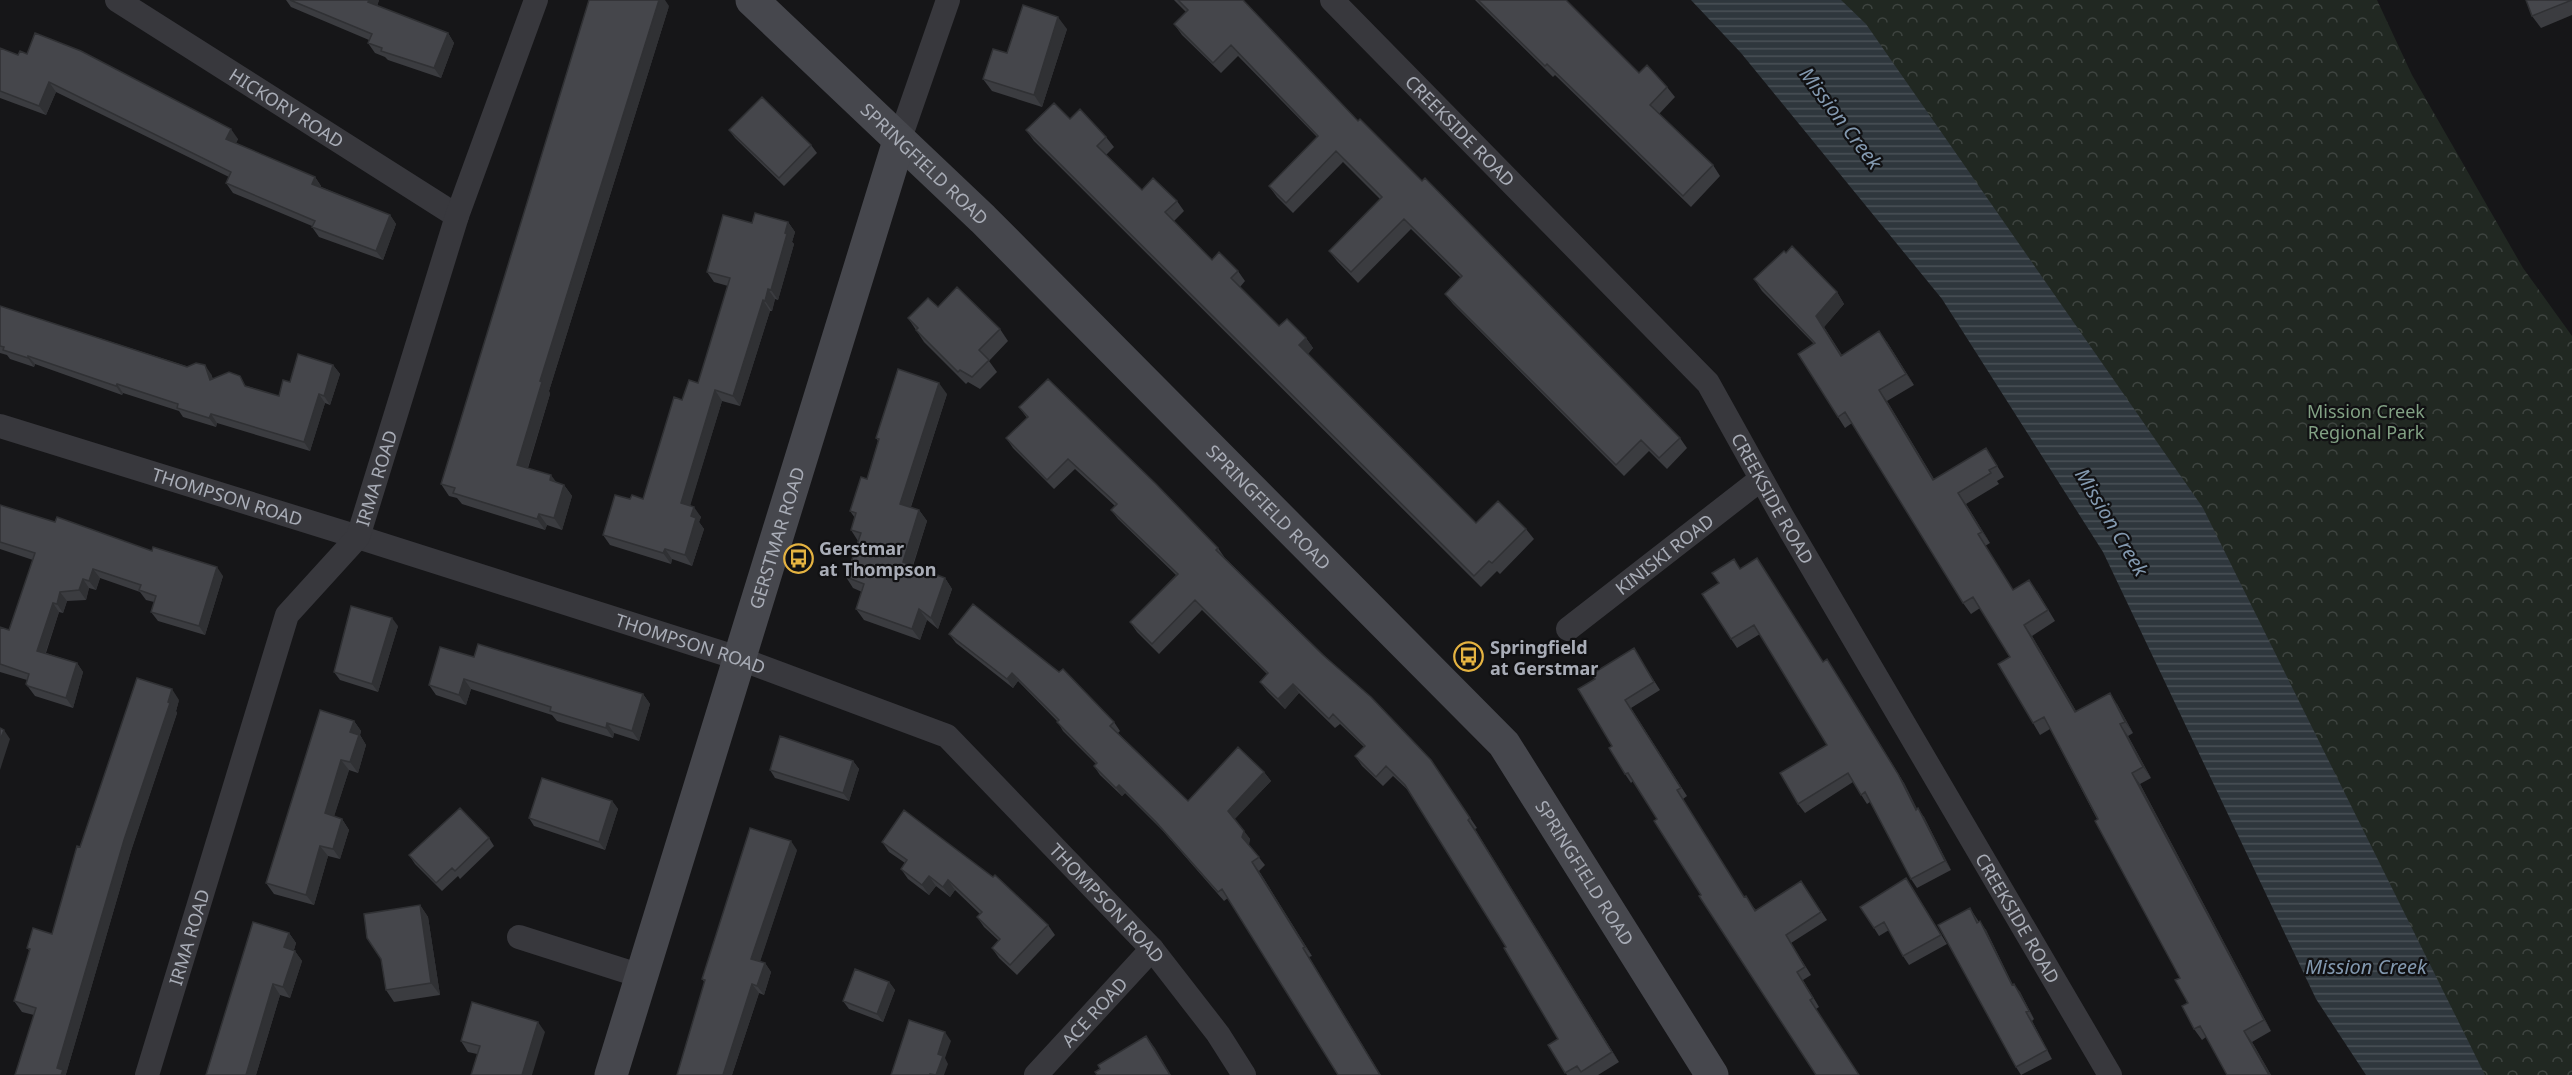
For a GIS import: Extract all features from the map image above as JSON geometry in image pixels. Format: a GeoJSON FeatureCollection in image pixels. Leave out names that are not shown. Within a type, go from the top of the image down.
{"type":"FeatureCollection","features":[{"type":"Feature","properties":{"kind":"main road","name":"SPRINGFIELD ROAD"},"geometry":{"type":"LineString","coordinates":[[752,0],[983,219],[1504,744],[1713,1075]]}},
{"type":"Feature","properties":{"kind":"main road","name":"GERSTMAR ROAD"},"geometry":{"type":"LineString","coordinates":[[610,1075],[899,141]]}},
{"type":"Feature","properties":{"kind":"street","name":"HICKORY ROAD"},"geometry":{"type":"LineString","coordinates":[[117,0],[457,216]]}},
{"type":"Feature","properties":{"kind":"street","name":"IRMA ROAD"},"geometry":{"type":"LineString","coordinates":[[147,1075],[287,615],[358,537],[457,216],[536,0]]}},
{"type":"Feature","properties":{"kind":"street","name":"GERSTMAR ROAD"},"geometry":{"type":"LineString","coordinates":[[899,141],[948,0]]}},
{"type":"Feature","properties":{"kind":"street","name":"CREEKSIDE ROAD"},"geometry":{"type":"LineString","coordinates":[[1332,0],[1708,383],[1761,479],[2110,1075]]}},
{"type":"Feature","properties":{"kind":"street","name":"THOMPSON ROAD"},"geometry":{"type":"LineString","coordinates":[[0,426],[738,658],[947,736],[1152,949],[1218,1034],[1244,1075]]}},
{"type":"Feature","properties":{"kind":"street","name":"KINISKI ROAD"},"geometry":{"type":"LineString","coordinates":[[1568,629],[1761,479]]}},
{"type":"Feature","properties":{"kind":"street"},"geometry":{"type":"LineString","coordinates":[[519,937],[640,976]]}},
{"type":"Feature","properties":{"kind":"street","name":"ACE ROAD"},"geometry":{"type":"LineString","coordinates":[[1036,1075],[1152,949]]}},
{"type":"Feature","properties":{"kind":"green space","name":"Mission Creek Regional Park"},"geometry":{"type":"Polygon","coordinates":[[[1823,0],[2377,0],[2412,75],[2523,268],[2572,336],[2572,1075],[2456,1075],[1823,0]]]}},
{"type":"Feature","properties":{"kind":"water","name":"Mission Creek"},"geometry":{"type":"Polygon","coordinates":[[[1691,0],[1841,0],[1866,24],[2203,508],[2485,1075],[2366,1075],[2316,999],[2103,552],[1942,299],[1741,53],[1691,0]]]}},
{"type":"Feature","properties":{"kind":"building"},"geometry":{"type":"Polygon","coordinates":[[[290,0],[369,0],[368,2],[448,33],[434,68],[381,51],[382,48],[368,43],[372,34],[290,0]]]}},
{"type":"Feature","properties":{"kind":"building"},"geometry":{"type":"Polygon","coordinates":[[[589,0],[659,0],[540,381],[542,382],[517,465],[551,475],[550,480],[564,485],[554,518],[539,514],[537,519],[453,493],[455,488],[441,484],[589,0]]]}},
{"type":"Feature","properties":{"kind":"building"},"geometry":{"type":"Polygon","coordinates":[[[1178,0],[1243,0],[1358,121],[1360,119],[1422,181],[1425,178],[1680,438],[1659,458],[1641,440],[1616,465],[1445,294],[1462,276],[1404,219],[1351,272],[1329,251],[1382,197],[1336,151],[1286,203],[1269,186],[1318,136],[1231,45],[1213,63],[1174,24],[1188,10],[1178,0]]]}},
{"type":"Feature","properties":{"kind":"building"},"geometry":{"type":"Polygon","coordinates":[[[1478,0],[1566,0],[1639,73],[1647,65],[1667,87],[1650,105],[1713,165],[1683,196],[1478,0]]]}},
{"type":"Feature","properties":{"kind":"building"},"geometry":{"type":"Polygon","coordinates":[[[2526,0],[2572,0],[2532,16],[2526,0]]]}},
{"type":"Feature","properties":{"kind":"building"},"geometry":{"type":"Polygon","coordinates":[[[1023,5],[1058,17],[1034,95],[983,79],[993,49],[1007,53],[1023,5]]]}},
{"type":"Feature","properties":{"kind":"building"},"geometry":{"type":"Polygon","coordinates":[[[35,33],[81,51],[231,129],[226,139],[315,177],[312,184],[390,215],[376,251],[312,227],[315,221],[226,183],[231,172],[49,82],[39,106],[0,91],[0,48],[18,55],[20,51],[27,54],[35,33]]]}},
{"type":"Feature","properties":{"kind":"building"},"geometry":{"type":"Polygon","coordinates":[[[762,97],[811,145],[779,178],[729,130],[762,97]]]}},
{"type":"Feature","properties":{"kind":"building"},"geometry":{"type":"Polygon","coordinates":[[[1054,103],[1070,119],[1080,109],[1106,137],[1097,146],[1142,190],[1153,178],[1177,201],[1165,212],[1212,260],[1219,252],[1238,271],[1231,278],[1279,326],[1287,319],[1306,338],[1299,345],[1476,523],[1498,501],[1526,529],[1492,563],[1489,561],[1474,576],[1026,130],[1054,103]]]}},
{"type":"Feature","properties":{"kind":"building"},"geometry":{"type":"Polygon","coordinates":[[[755,213],[788,222],[785,233],[787,234],[771,290],[768,289],[765,301],[763,300],[733,396],[715,390],[681,503],[694,507],[691,516],[696,518],[685,555],[665,549],[663,553],[603,535],[615,495],[630,499],[632,495],[643,499],[674,397],[682,400],[689,380],[698,383],[730,278],[707,272],[723,215],[752,223],[755,213]]]}},
{"type":"Feature","properties":{"kind":"building"},"geometry":{"type":"Polygon","coordinates":[[[1792,246],[1837,292],[1816,316],[1841,356],[1879,331],[1906,374],[1879,390],[1933,480],[1986,448],[1997,466],[1989,470],[1991,473],[1958,493],[1982,532],[1978,534],[2013,590],[2029,580],[2048,610],[2024,625],[2075,712],[2110,693],[2125,722],[2120,724],[2143,767],[2132,773],[2264,1020],[2244,1031],[2269,1075],[2227,1075],[2200,1026],[2194,1029],[2182,1006],[2188,1003],[2175,980],[2180,978],[2095,821],[2098,819],[2044,717],[2033,723],[1998,664],[2010,657],[1973,597],[1963,603],[1845,412],[1838,417],[1798,354],[1815,343],[1754,279],[1792,246]]]}},
{"type":"Feature","properties":{"kind":"building"},"geometry":{"type":"Polygon","coordinates":[[[957,287],[1000,329],[979,350],[989,360],[972,377],[960,370],[958,372],[916,330],[918,328],[908,318],[928,298],[938,307],[957,287]]]}},
{"type":"Feature","properties":{"kind":"building"},"geometry":{"type":"Polygon","coordinates":[[[0,306],[187,367],[196,363],[205,365],[210,380],[229,372],[240,376],[245,386],[279,396],[283,380],[290,382],[298,354],[333,365],[324,396],[319,394],[304,442],[211,414],[209,418],[177,408],[178,404],[3,350],[4,347],[0,346],[0,306]]]}},
{"type":"Feature","properties":{"kind":"building"},"geometry":{"type":"Polygon","coordinates":[[[898,369],[939,383],[900,504],[919,510],[903,562],[945,578],[931,618],[919,609],[912,629],[856,609],[864,584],[846,577],[861,533],[851,530],[856,513],[850,511],[861,477],[867,479],[879,439],[876,438],[898,369]]]}},
{"type":"Feature","properties":{"kind":"building"},"geometry":{"type":"Polygon","coordinates":[[[1048,379],[1156,484],[1218,548],[1216,550],[1323,655],[1371,697],[1431,760],[1470,818],[1468,820],[1612,1052],[1581,1072],[1577,1066],[1565,1073],[1548,1045],[1558,1039],[1504,948],[1506,947],[1405,785],[1386,766],[1376,777],[1355,756],[1365,746],[1333,714],[1329,719],[1293,684],[1278,699],[1260,682],[1268,673],[1195,600],[1152,644],[1130,622],[1178,574],[1111,510],[1117,504],[1068,459],[1047,480],[1006,438],[1028,417],[1019,407],[1048,379]]]}},
{"type":"Feature","properties":{"kind":"building"},"geometry":{"type":"Polygon","coordinates":[[[0,505],[55,522],[57,517],[152,551],[153,547],[217,567],[199,626],[151,612],[156,596],[139,590],[141,585],[93,569],[89,581],[83,579],[79,590],[60,592],[57,604],[53,603],[37,651],[77,663],[66,698],[28,686],[26,684],[29,674],[0,664],[0,627],[9,630],[35,553],[0,542],[0,505]]]}},
{"type":"Feature","properties":{"kind":"building"},"geometry":{"type":"Polygon","coordinates":[[[1757,558],[1823,662],[1827,659],[1898,774],[1916,810],[1918,808],[1945,861],[1911,879],[1865,792],[1861,795],[1848,773],[1798,804],[1780,773],[1827,745],[1754,625],[1731,639],[1702,594],[1719,583],[1712,573],[1734,559],[1740,569],[1757,558]]]}},
{"type":"Feature","properties":{"kind":"building"},"geometry":{"type":"Polygon","coordinates":[[[973,604],[1059,672],[1063,669],[1114,722],[1110,726],[1188,801],[1238,747],[1264,772],[1228,811],[1244,831],[1242,837],[1259,857],[1252,862],[1380,1075],[1338,1075],[1222,889],[1218,892],[1156,822],[1119,785],[1116,788],[1094,766],[1097,763],[1057,722],[1059,720],[1012,673],[1007,679],[949,634],[973,604]]]}},
{"type":"Feature","properties":{"kind":"building"},"geometry":{"type":"Polygon","coordinates":[[[351,606],[392,618],[372,684],[334,672],[351,606]]]}},
{"type":"Feature","properties":{"kind":"building"},"geometry":{"type":"Polygon","coordinates":[[[478,644],[643,694],[632,731],[607,723],[606,728],[550,711],[551,707],[464,679],[459,695],[429,685],[440,647],[474,657],[478,644]]]}},
{"type":"Feature","properties":{"kind":"building"},"geometry":{"type":"Polygon","coordinates":[[[1634,648],[1654,682],[1625,700],[1681,788],[1677,790],[1744,897],[1746,896],[1755,911],[1801,881],[1821,912],[1786,935],[1805,967],[1797,972],[1813,998],[1810,1000],[1859,1075],[1816,1075],[1699,896],[1701,895],[1654,821],[1657,819],[1609,748],[1612,746],[1578,689],[1595,679],[1592,674],[1634,648]]]}},
{"type":"Feature","properties":{"kind":"building"},"geometry":{"type":"Polygon","coordinates":[[[137,678],[172,689],[168,702],[170,703],[124,840],[57,1068],[63,1070],[61,1075],[15,1075],[36,1008],[14,1001],[30,949],[27,948],[33,928],[52,934],[77,846],[80,847],[137,678]]]}},
{"type":"Feature","properties":{"kind":"building"},"geometry":{"type":"Polygon","coordinates":[[[320,710],[354,721],[350,732],[359,735],[350,762],[341,760],[325,813],[342,819],[333,849],[320,846],[306,895],[266,883],[320,710]]]}},
{"type":"Feature","properties":{"kind":"building"},"geometry":{"type":"Polygon","coordinates":[[[0,728],[4,730],[0,740],[0,728]]]}},
{"type":"Feature","properties":{"kind":"building"},"geometry":{"type":"Polygon","coordinates":[[[780,736],[853,761],[843,793],[770,770],[780,736]]]}},
{"type":"Feature","properties":{"kind":"building"},"geometry":{"type":"Polygon","coordinates":[[[542,778],[612,801],[599,842],[529,818],[542,778]]]}},
{"type":"Feature","properties":{"kind":"building"},"geometry":{"type":"Polygon","coordinates":[[[460,808],[489,838],[455,871],[452,868],[436,883],[409,855],[460,808]]]}},
{"type":"Feature","properties":{"kind":"building"},"geometry":{"type":"Polygon","coordinates":[[[904,810],[993,877],[995,875],[1048,925],[1010,965],[992,948],[1000,939],[977,917],[982,912],[948,880],[943,887],[929,876],[922,885],[901,869],[907,860],[882,842],[904,810]]]}},
{"type":"Feature","properties":{"kind":"building"},"geometry":{"type":"Polygon","coordinates":[[[750,828],[791,841],[751,959],[765,963],[757,986],[752,984],[723,1075],[677,1075],[705,980],[702,979],[750,828]]]}},
{"type":"Feature","properties":{"kind":"building"},"geometry":{"type":"Polygon","coordinates":[[[1906,878],[1941,935],[1903,956],[1884,922],[1874,928],[1860,907],[1906,878]]]}},
{"type":"Feature","properties":{"kind":"building"},"geometry":{"type":"Polygon","coordinates":[[[420,905],[431,983],[386,990],[381,959],[367,938],[364,914],[420,905]]]}},
{"type":"Feature","properties":{"kind":"building"},"geometry":{"type":"Polygon","coordinates":[[[1970,908],[1977,923],[1980,921],[2012,985],[2014,984],[2029,1011],[2026,1012],[2047,1050],[2016,1067],[1938,925],[1970,908]]]}},
{"type":"Feature","properties":{"kind":"building"},"geometry":{"type":"Polygon","coordinates":[[[253,922],[289,933],[284,947],[295,951],[283,987],[273,984],[246,1075],[206,1075],[253,922]]]}},
{"type":"Feature","properties":{"kind":"building"},"geometry":{"type":"Polygon","coordinates":[[[855,969],[889,982],[877,1014],[843,1001],[855,969]]]}},
{"type":"Feature","properties":{"kind":"building"},"geometry":{"type":"Polygon","coordinates":[[[472,1002],[538,1022],[522,1075],[471,1075],[480,1046],[461,1041],[472,1002]]]}},
{"type":"Feature","properties":{"kind":"building"},"geometry":{"type":"Polygon","coordinates":[[[909,1020],[945,1032],[938,1054],[943,1056],[936,1075],[891,1075],[909,1020]]]}},
{"type":"Feature","properties":{"kind":"building"},"geometry":{"type":"Polygon","coordinates":[[[1146,1036],[1170,1075],[1097,1075],[1095,1072],[1100,1069],[1098,1065],[1146,1036]]]}},
{"type":"Feature","properties":{"kind":"place","name":"Gerstmar at Thompson"},"geometry":{"type":"Point","coordinates":[798,558]}},
{"type":"Feature","properties":{"kind":"place","name":"Springfield at Gerstmar"},"geometry":{"type":"Point","coordinates":[1469,657]}}]}
